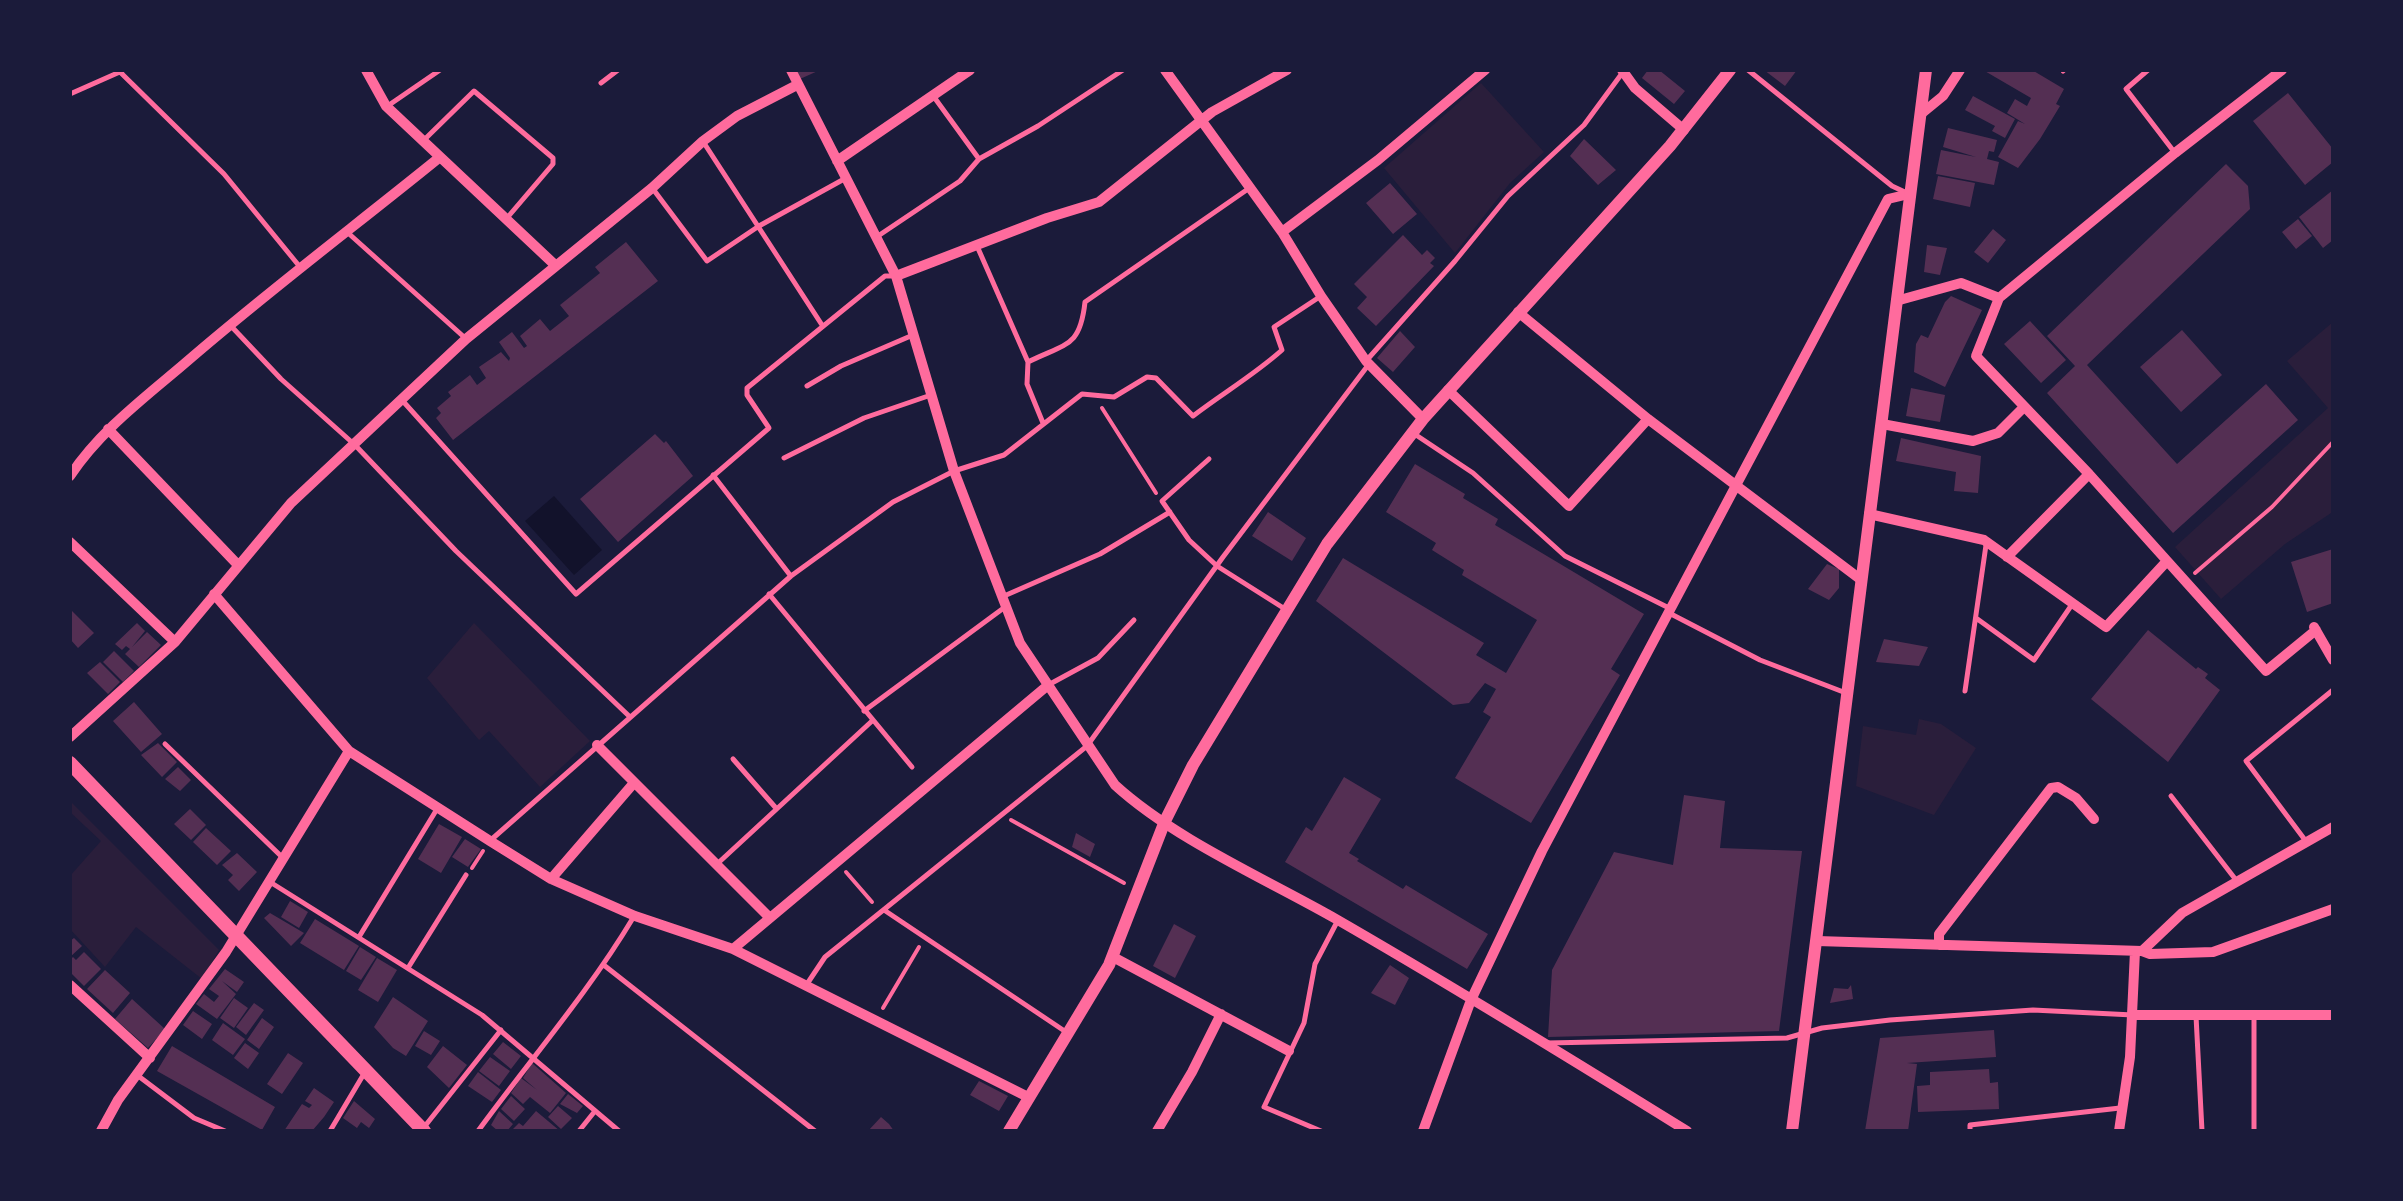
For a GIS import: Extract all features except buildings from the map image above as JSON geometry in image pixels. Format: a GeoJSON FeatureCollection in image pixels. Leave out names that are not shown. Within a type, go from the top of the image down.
{"type":"FeatureCollection","features":[{"type":"Feature","properties":{"kind":"main road"},"geometry":{"type":"LineString","coordinates":[[70,763],[422,1130]]}},
{"type":"Feature","properties":{"kind":"street"},"geometry":{"type":"LineString","coordinates":[[366,70],[386,106],[555,265]]}},
{"type":"Feature","properties":{"kind":"street"},"geometry":{"type":"LineString","coordinates":[[791,70],[896,276],[954,471],[1020,643],[1115,785],[1165,821],[1338,920],[1688,1131]]}},
{"type":"Feature","properties":{"kind":"street"},"geometry":{"type":"LineString","coordinates":[[837,161],[970,70]]}},
{"type":"Feature","properties":{"kind":"street"},"geometry":{"type":"LineString","coordinates":[[1166,70],[1282,232],[1320,296],[1368,362],[1423,418]]}},
{"type":"Feature","properties":{"kind":"street"},"geometry":{"type":"LineString","coordinates":[[896,276],[1099,202],[1201,122],[1287,70]]}},
{"type":"Feature","properties":{"kind":"street"},"geometry":{"type":"LineString","coordinates":[[1282,232],[1378,160],[1485,70]]}},
{"type":"Feature","properties":{"kind":"street"},"geometry":{"type":"LineString","coordinates":[[1623,70],[1635,88],[1684,130]]}},
{"type":"Feature","properties":{"kind":"street"},"geometry":{"type":"LineString","coordinates":[[1009,1131],[1113,957],[1165,821],[1193,766],[1328,544],[1423,418],[1684,130],[1730,70]]}},
{"type":"Feature","properties":{"kind":"street"},"geometry":{"type":"LineString","coordinates":[[1792,1131],[1926,70]]}},
{"type":"Feature","properties":{"kind":"street"},"geometry":{"type":"LineString","coordinates":[[1921,114],[1943,96],[1960,70]]}},
{"type":"Feature","properties":{"kind":"street"},"geometry":{"type":"LineString","coordinates":[[2282,70],[1999,298],[1976,356],[2089,474],[2266,671],[2314,628],[2333,660]]}},
{"type":"Feature","properties":{"kind":"street"},"geometry":{"type":"LineString","coordinates":[[70,737],[175,642],[292,503],[466,338],[652,188],[704,141],[737,116],[796,85]]}},
{"type":"Feature","properties":{"kind":"street"},"geometry":{"type":"LineString","coordinates":[[70,476],[108,429],[230,324],[440,157]]}},
{"type":"Feature","properties":{"kind":"street"},"geometry":{"type":"LineString","coordinates":[[1422,1131],[1471,1000],[1542,851],[1888,199],[1909,194]]}},
{"type":"Feature","properties":{"kind":"street"},"geometry":{"type":"LineString","coordinates":[[1896,302],[1962,282],[1999,298]]}},
{"type":"Feature","properties":{"kind":"street"},"geometry":{"type":"LineString","coordinates":[[1518,312],[1648,419],[1860,579]]}},
{"type":"Feature","properties":{"kind":"street"},"geometry":{"type":"LineString","coordinates":[[1448,390],[1569,506],[1648,419]]}},
{"type":"Feature","properties":{"kind":"street"},"geometry":{"type":"LineString","coordinates":[[1882,424],[1973,441],[1998,433],[2024,407]]}},
{"type":"Feature","properties":{"kind":"street"},"geometry":{"type":"LineString","coordinates":[[108,429],[238,565]]}},
{"type":"Feature","properties":{"kind":"street"},"geometry":{"type":"LineString","coordinates":[[2007,557],[2089,474]]}},
{"type":"Feature","properties":{"kind":"street"},"geometry":{"type":"LineString","coordinates":[[1869,514],[1986,542],[2106,626],[2167,561]]}},
{"type":"Feature","properties":{"kind":"street"},"geometry":{"type":"LineString","coordinates":[[70,542],[175,642]]}},
{"type":"Feature","properties":{"kind":"street"},"geometry":{"type":"LineString","coordinates":[[214,594],[350,752],[551,879],[635,916],[733,949],[1028,1097]]}},
{"type":"Feature","properties":{"kind":"street"},"geometry":{"type":"LineString","coordinates":[[733,949],[1047,686]]}},
{"type":"Feature","properties":{"kind":"street"},"geometry":{"type":"LineString","coordinates":[[598,745],[769,917]]}},
{"type":"Feature","properties":{"kind":"street"},"geometry":{"type":"LineString","coordinates":[[102,1131],[137,1074],[238,934],[350,752]]}},
{"type":"Feature","properties":{"kind":"street"},"geometry":{"type":"LineString","coordinates":[[551,879],[633,784]]}},
{"type":"Feature","properties":{"kind":"street"},"geometry":{"type":"LineString","coordinates":[[1939,945],[1939,934],[2052,788],[2058,787],[2076,798],[2094,819]]}},
{"type":"Feature","properties":{"kind":"street"},"geometry":{"type":"LineString","coordinates":[[2119,1131],[2139,951],[2182,913],[2333,827]]}},
{"type":"Feature","properties":{"kind":"street"},"geometry":{"type":"LineString","coordinates":[[1817,941],[2150,954],[2213,952],[2333,909]]}},
{"type":"Feature","properties":{"kind":"street"},"geometry":{"type":"LineString","coordinates":[[1113,957],[1289,1051]]}},
{"type":"Feature","properties":{"kind":"street"},"geometry":{"type":"LineString","coordinates":[[70,985],[150,1058]]}},
{"type":"Feature","properties":{"kind":"street"},"geometry":{"type":"LineString","coordinates":[[1157,1131],[1221,1014]]}},
{"type":"Feature","properties":{"kind":"street"},"geometry":{"type":"LineString","coordinates":[[2133,1015],[2333,1014]]}},
{"type":"Feature","properties":{"kind":"lane"},"geometry":{"type":"LineString","coordinates":[[386,106],[440,70]]}},
{"type":"Feature","properties":{"kind":"lane"},"geometry":{"type":"LineString","coordinates":[[601,83],[618,70]]}},
{"type":"Feature","properties":{"kind":"lane"},"geometry":{"type":"LineString","coordinates":[[875,238],[960,180],[979,160],[1122,70]]}},
{"type":"Feature","properties":{"kind":"lane"},"geometry":{"type":"LineString","coordinates":[[806,986],[825,958],[1087,746],[1368,362],[1508,196],[1584,125],[1623,70]]}},
{"type":"Feature","properties":{"kind":"lane"},"geometry":{"type":"LineString","coordinates":[[1748,70],[1892,186],[1909,194]]}},
{"type":"Feature","properties":{"kind":"lane"},"geometry":{"type":"LineString","coordinates":[[2148,70],[2126,89],[2175,153]]}},
{"type":"Feature","properties":{"kind":"lane"},"geometry":{"type":"LineString","coordinates":[[70,94],[120,71],[224,174],[302,269]]}},
{"type":"Feature","properties":{"kind":"lane"},"geometry":{"type":"LineString","coordinates":[[423,141],[474,91],[553,158],[553,164],[508,218]]}},
{"type":"Feature","properties":{"kind":"lane"},"geometry":{"type":"LineString","coordinates":[[934,96],[979,160]]}},
{"type":"Feature","properties":{"kind":"lane"},"geometry":{"type":"LineString","coordinates":[[704,141],[822,325]]}},
{"type":"Feature","properties":{"kind":"lane"},"geometry":{"type":"LineString","coordinates":[[652,188],[707,261],[759,226],[846,178]]}},
{"type":"Feature","properties":{"kind":"lane"},"geometry":{"type":"LineString","coordinates":[[1028,362],[1076,338],[1082,328],[1085,302],[1250,188]]}},
{"type":"Feature","properties":{"kind":"lane"},"geometry":{"type":"LineString","coordinates":[[348,232],[466,338]]}},
{"type":"Feature","properties":{"kind":"lane"},"geometry":{"type":"LineString","coordinates":[[977,246],[1028,362],[1027,384],[1043,423]]}},
{"type":"Feature","properties":{"kind":"lane"},"geometry":{"type":"LineString","coordinates":[[401,399],[576,594],[769,428],[747,396],[747,388],[884,276],[896,276]]}},
{"type":"Feature","properties":{"kind":"lane"},"geometry":{"type":"LineString","coordinates":[[490,841],[790,576],[893,502],[954,471],[1004,455],[1082,394],[1114,397],[1147,377],[1156,378],[1192,416],[1228,389],[1254,376],[1282,350],[1274,326],[1320,296]]}},
{"type":"Feature","properties":{"kind":"lane"},"geometry":{"type":"LineString","coordinates":[[230,324],[456,551],[629,716]]}},
{"type":"Feature","properties":{"kind":"lane"},"geometry":{"type":"LineString","coordinates":[[807,386],[841,366],[913,335]]}},
{"type":"Feature","properties":{"kind":"lane"},"geometry":{"type":"LineString","coordinates":[[784,458],[864,418],[931,394]]}},
{"type":"Feature","properties":{"kind":"lane"},"geometry":{"type":"LineString","coordinates":[[1412,432],[1473,473],[1564,556],[1760,660],[1846,693]]}},
{"type":"Feature","properties":{"kind":"lane"},"geometry":{"type":"LineString","coordinates":[[1209,460],[1162,501],[1189,540],[1217,566],[1287,610]]}},
{"type":"Feature","properties":{"kind":"lane"},"geometry":{"type":"LineString","coordinates":[[713,475],[790,576]]}},
{"type":"Feature","properties":{"kind":"lane"},"geometry":{"type":"LineString","coordinates":[[864,711],[1003,602],[1100,554],[1170,512]]}},
{"type":"Feature","properties":{"kind":"lane"},"geometry":{"type":"LineString","coordinates":[[1966,691],[1986,542]]}},
{"type":"Feature","properties":{"kind":"lane"},"geometry":{"type":"LineString","coordinates":[[769,594],[912,766]]}},
{"type":"Feature","properties":{"kind":"lane"},"geometry":{"type":"LineString","coordinates":[[1976,618],[2034,660],[2073,603]]}},
{"type":"Feature","properties":{"kind":"lane"},"geometry":{"type":"LineString","coordinates":[[1047,686],[1098,658],[1134,620]]}},
{"type":"Feature","properties":{"kind":"lane"},"geometry":{"type":"LineString","coordinates":[[2306,842],[2246,760],[2333,690]]}},
{"type":"Feature","properties":{"kind":"lane"},"geometry":{"type":"LineString","coordinates":[[716,865],[872,721]]}},
{"type":"Feature","properties":{"kind":"lane"},"geometry":{"type":"LineString","coordinates":[[166,744],[284,859]]}},
{"type":"Feature","properties":{"kind":"lane"},"geometry":{"type":"LineString","coordinates":[[733,759],[776,807]]}},
{"type":"Feature","properties":{"kind":"lane"},"geometry":{"type":"LineString","coordinates":[[2171,796],[2238,882]]}},
{"type":"Feature","properties":{"kind":"lane"},"geometry":{"type":"LineString","coordinates":[[359,938],[438,809]]}},
{"type":"Feature","properties":{"kind":"lane"},"geometry":{"type":"LineString","coordinates":[[408,968],[466,876]]}},
{"type":"Feature","properties":{"kind":"lane"},"geometry":{"type":"LineString","coordinates":[[270,882],[501,1030],[619,1131]]}},
{"type":"Feature","properties":{"kind":"lane"},"geometry":{"type":"LineString","coordinates":[[882,912],[1068,1033]]}},
{"type":"Feature","properties":{"kind":"lane"},"geometry":{"type":"LineString","coordinates":[[478,1131],[605,966],[635,916]]}},
{"type":"Feature","properties":{"kind":"lane"},"geometry":{"type":"LineString","coordinates":[[1321,1131],[1264,1107],[1304,1023],[1315,964],[1338,920]]}},
{"type":"Feature","properties":{"kind":"lane"},"geometry":{"type":"LineString","coordinates":[[605,966],[814,1131]]}},
{"type":"Feature","properties":{"kind":"lane"},"geometry":{"type":"LineString","coordinates":[[1544,1043],[1786,1038],[1822,1028],[1890,1020],[2033,1010],[2133,1015]]}},
{"type":"Feature","properties":{"kind":"lane"},"geometry":{"type":"LineString","coordinates":[[2254,1013],[2254,1131]]}},
{"type":"Feature","properties":{"kind":"lane"},"geometry":{"type":"LineString","coordinates":[[2196,1014],[2202,1131]]}},
{"type":"Feature","properties":{"kind":"lane"},"geometry":{"type":"LineString","coordinates":[[422,1130],[501,1030]]}},
{"type":"Feature","properties":{"kind":"lane"},"geometry":{"type":"LineString","coordinates":[[330,1131],[366,1070]]}},
{"type":"Feature","properties":{"kind":"lane"},"geometry":{"type":"LineString","coordinates":[[137,1074],[194,1118],[226,1131]]}},
{"type":"Feature","properties":{"kind":"lane"},"geometry":{"type":"LineString","coordinates":[[1970,1131],[1970,1125],[2122,1107]]}},
{"type":"Feature","properties":{"kind":"lane"},"geometry":{"type":"LineString","coordinates":[[580,1131],[596,1111]]}},
{"type":"Feature","properties":{"kind":"path"},"geometry":{"type":"LineString","coordinates":[[1094,395],[1162,501]]}},
{"type":"Feature","properties":{"kind":"path"},"geometry":{"type":"LineString","coordinates":[[2186,582],[2272,507],[2333,442]]}},
{"type":"Feature","properties":{"kind":"path"},"geometry":{"type":"LineString","coordinates":[[1002,815],[1138,891]]}},
{"type":"Feature","properties":{"kind":"path"},"geometry":{"type":"LineString","coordinates":[[466,876],[490,841]]}},
{"type":"Feature","properties":{"kind":"path"},"geometry":{"type":"LineString","coordinates":[[836,860],[882,912]]}},
{"type":"Feature","properties":{"kind":"path"},"geometry":{"type":"LineString","coordinates":[[876,1021],[924,939]]}},
{"type":"Feature","properties":{"kind":"shaded area"},"geometry":{"type":"Polygon","coordinates":[[[1481,83],[1544,152],[1510,183],[1455,253],[1384,168],[1481,83]]]}},
{"type":"Feature","properties":{"kind":"shaded area"},"geometry":{"type":"Polygon","coordinates":[[[2333,322],[2331,513],[2285,544],[2221,599],[2175,547],[2328,408],[2287,361],[2333,322]]]}},
{"type":"Feature","properties":{"kind":"shaded area"},"geometry":{"type":"Polygon","coordinates":[[[554,496],[602,550],[574,575],[525,521],[554,496]]]}},
{"type":"Feature","properties":{"kind":"shaded area"},"geometry":{"type":"Polygon","coordinates":[[[474,623],[590,741],[540,787],[489,731],[479,740],[427,678],[474,623]]]}},
{"type":"Feature","properties":{"kind":"shaded area"},"geometry":{"type":"Polygon","coordinates":[[[1919,719],[1941,724],[1976,748],[1934,815],[1856,786],[1863,726],[1916,735],[1919,719]]]}},
{"type":"Feature","properties":{"kind":"shaded area"},"geometry":{"type":"Polygon","coordinates":[[[70,801],[219,950],[202,979],[136,927],[105,967],[70,929],[70,876],[101,841],[70,812],[70,801]]]}}]}
